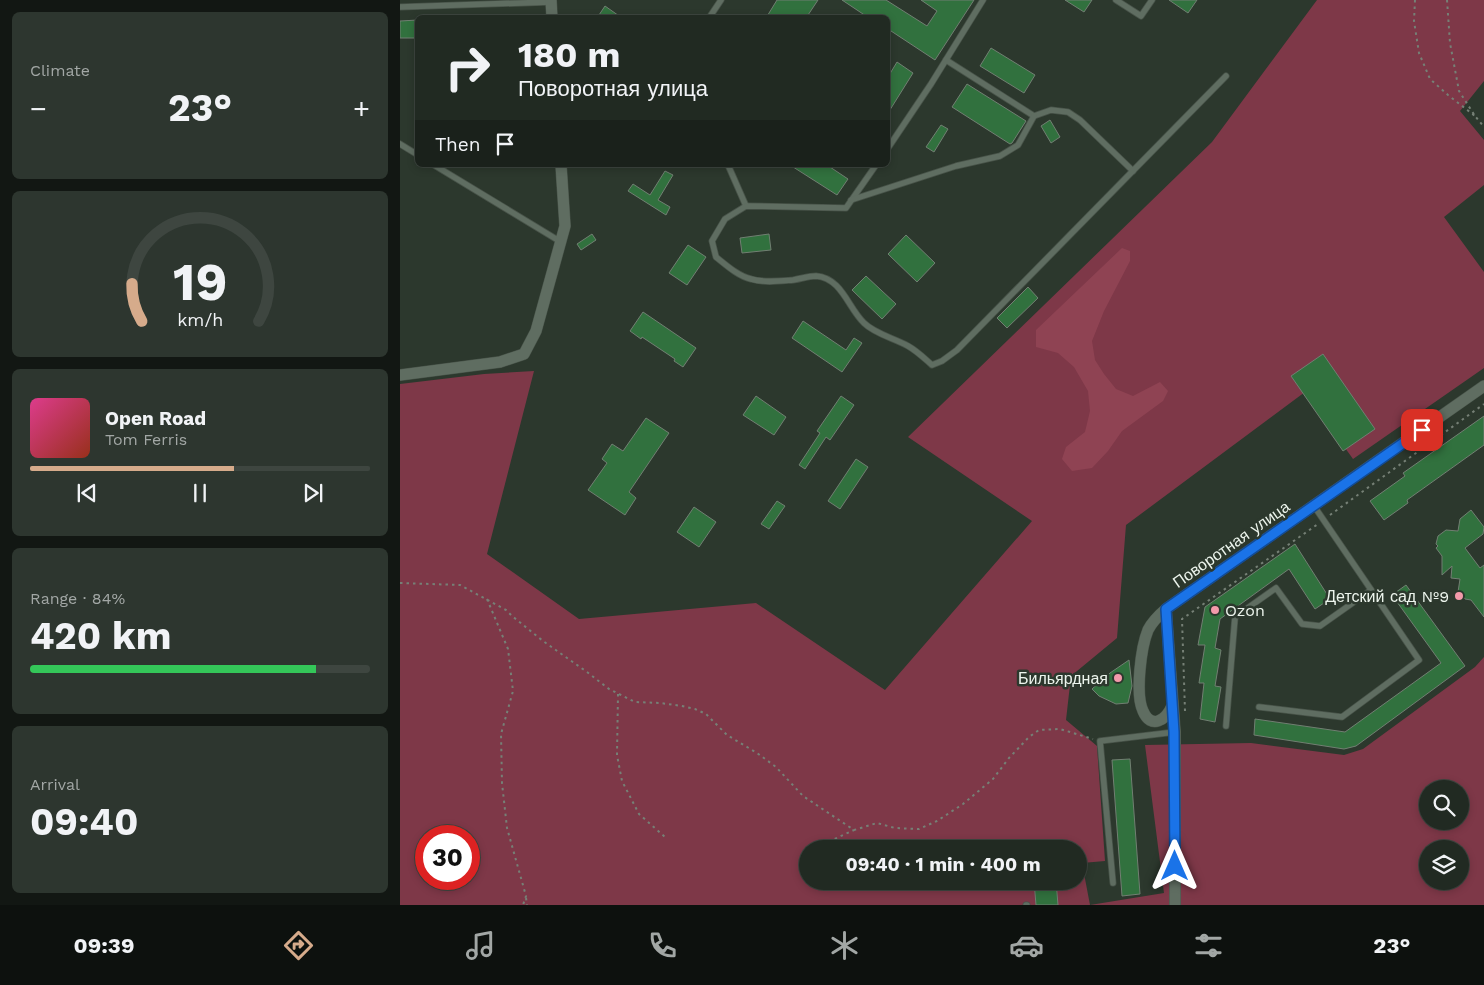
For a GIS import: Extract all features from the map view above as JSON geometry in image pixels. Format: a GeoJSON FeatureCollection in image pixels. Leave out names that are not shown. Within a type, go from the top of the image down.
{"type":"FeatureCollection","features":[{"type":"Feature","properties":{"kind":"street"},"geometry":{"type":"LineString","coordinates":[[551,1],[552,15]]}},
{"type":"Feature","properties":{"kind":"street"},"geometry":{"type":"LineString","coordinates":[[400,375],[500,362],[524,354],[536,331],[565,226],[561,167]]}},
{"type":"Feature","properties":{"kind":"street","name":"Поворотная улица"},"geometry":{"type":"LineString","coordinates":[[1175,905],[1174,732],[1166,609],[1484,386]]}},
{"type":"Feature","properties":{"kind":"street"},"geometry":{"type":"LineString","coordinates":[[1166,609],[1149,628],[1145,640],[1141,668],[1140,703],[1148,719],[1154,722],[1162,720],[1169,714],[1172,706]]}},
{"type":"Feature","properties":{"kind":"lane"},"geometry":{"type":"LineString","coordinates":[[711,15],[720,0]]}},
{"type":"Feature","properties":{"kind":"lane"},"geometry":{"type":"LineString","coordinates":[[890,145],[983,0]]}},
{"type":"Feature","properties":{"kind":"lane"},"geometry":{"type":"LineString","coordinates":[[1116,0],[1141,16],[1152,0]]}},
{"type":"Feature","properties":{"kind":"lane"},"geometry":{"type":"LineString","coordinates":[[400,8],[551,1]]}},
{"type":"Feature","properties":{"kind":"lane"},"geometry":{"type":"LineString","coordinates":[[946,60],[1034,116]]}},
{"type":"Feature","properties":{"kind":"lane"},"geometry":{"type":"LineString","coordinates":[[875,167],[846,208],[746,206],[725,219],[712,241],[716,257],[731,269],[750,279],[768,281],[792,280],[816,276],[828,280],[840,290],[863,323],[909,346],[932,365],[942,361],[957,350],[1226,76]]}},
{"type":"Feature","properties":{"kind":"lane"},"geometry":{"type":"LineString","coordinates":[[851,200],[956,166],[1000,156],[1018,145],[1034,116],[1051,110],[1068,112],[1080,120],[1133,171]]}},
{"type":"Feature","properties":{"kind":"lane"},"geometry":{"type":"LineString","coordinates":[[400,144],[415,153]]}},
{"type":"Feature","properties":{"kind":"lane"},"geometry":{"type":"LineString","coordinates":[[437,167],[561,242]]}},
{"type":"Feature","properties":{"kind":"lane"},"geometry":{"type":"LineString","coordinates":[[729,167],[746,206]]}},
{"type":"Feature","properties":{"kind":"lane"},"geometry":{"type":"LineString","coordinates":[[1259,707],[1342,717],[1419,660],[1314,506]]}},
{"type":"Feature","properties":{"kind":"lane"},"geometry":{"type":"LineString","coordinates":[[1226,726],[1235,617],[1276,588],[1302,624],[1320,626],[1371,590]]}},
{"type":"Feature","properties":{"kind":"lane"},"geometry":{"type":"LineString","coordinates":[[1113,883],[1100,741],[1174,732]]}},
{"type":"Feature","properties":{"kind":"path"},"geometry":{"type":"LineString","coordinates":[[1415,0],[1414,21],[1419,52],[1430,78],[1475,116]]}},
{"type":"Feature","properties":{"kind":"path"},"geometry":{"type":"LineString","coordinates":[[1446,0],[1450,43],[1459,91],[1475,116],[1484,126]]}},
{"type":"Feature","properties":{"kind":"path"},"geometry":{"type":"LineString","coordinates":[[1185,712],[1182,618],[1323,520],[1484,404]]}},
{"type":"Feature","properties":{"kind":"path"},"geometry":{"type":"LineString","coordinates":[[400,583],[460,584],[506,610],[543,641],[618,694],[635,702],[682,706],[706,714],[727,735],[776,767],[803,796],[854,830]]}},
{"type":"Feature","properties":{"kind":"path"},"geometry":{"type":"LineString","coordinates":[[487,599],[508,649],[513,691],[501,734],[502,783],[507,828],[527,905]]}},
{"type":"Feature","properties":{"kind":"path"},"geometry":{"type":"LineString","coordinates":[[618,694],[617,755],[622,781],[639,814],[665,837]]}},
{"type":"Feature","properties":{"kind":"path"},"geometry":{"type":"LineString","coordinates":[[832,840],[854,830],[877,823],[895,828],[919,829],[937,821],[964,804],[993,779],[1008,758],[1029,737],[1040,730],[1060,729],[1088,739],[1100,741]]}},
{"type":"Feature","properties":{"kind":"path"},"geometry":{"type":"LineString","coordinates":[[523,905],[526,896]]}},
{"type":"Feature","properties":{"kind":"shaded area"},"geometry":{"type":"Polygon","coordinates":[[[1317,0],[1484,0],[1484,81],[1460,111],[1484,140],[1484,185],[1444,217],[1484,272],[1484,368],[1353,459],[1305,392],[1126,525],[1117,638],[1071,676],[1066,720],[1097,746],[1105,861],[1087,863],[1087,840],[799,840],[799,890],[1087,889],[1090,905],[400,905],[400,384],[484,374],[534,371],[487,554],[579,619],[756,603],[885,690],[1032,521],[908,437],[1212,142],[1317,0]]]}},
{"type":"Feature","properties":{"kind":"shaded area"},"geometry":{"type":"Polygon","coordinates":[[[1122,248],[1130,251],[1130,261],[1104,311],[1092,341],[1095,360],[1116,389],[1133,396],[1160,382],[1168,391],[1163,401],[1122,431],[1108,451],[1092,468],[1072,471],[1062,459],[1066,447],[1085,432],[1090,411],[1088,391],[1074,367],[1058,353],[1036,347],[1036,330],[1122,248]]]}},
{"type":"Feature","properties":{"kind":"shaded area"},"geometry":{"type":"Polygon","coordinates":[[[1484,657],[1484,905],[1090,905],[1164,893],[1145,745],[1251,743],[1344,755],[1363,749],[1475,667],[1484,657]]]}},
{"type":"Feature","properties":{"kind":"building"},"geometry":{"type":"Polygon","coordinates":[[[777,0],[818,0],[808,15],[768,15],[777,0]]]}},
{"type":"Feature","properties":{"kind":"building"},"geometry":{"type":"Polygon","coordinates":[[[842,0],[886,0],[927,26],[937,11],[921,0],[974,0],[935,60],[890,30],[890,15],[864,15],[842,0]]]}},
{"type":"Feature","properties":{"kind":"building"},"geometry":{"type":"Polygon","coordinates":[[[1065,0],[1092,0],[1084,12],[1065,0]]]}},
{"type":"Feature","properties":{"kind":"building"},"geometry":{"type":"Polygon","coordinates":[[[1169,0],[1197,0],[1188,13],[1169,0]]]}},
{"type":"Feature","properties":{"kind":"building"},"geometry":{"type":"Polygon","coordinates":[[[605,6],[618,15],[599,15],[605,6]]]}},
{"type":"Feature","properties":{"kind":"building"},"geometry":{"type":"Polygon","coordinates":[[[415,20],[415,38],[400,38],[400,21],[415,20]]]}},
{"type":"Feature","properties":{"kind":"building"},"geometry":{"type":"Polygon","coordinates":[[[991,48],[1035,75],[1024,93],[980,66],[991,48]]]}},
{"type":"Feature","properties":{"kind":"building"},"geometry":{"type":"Polygon","coordinates":[[[897,62],[913,73],[890,110],[890,74],[897,62]]]}},
{"type":"Feature","properties":{"kind":"building"},"geometry":{"type":"Polygon","coordinates":[[[967,84],[1026,121],[1012,143],[1010,144],[952,107],[967,84]]]}},
{"type":"Feature","properties":{"kind":"building"},"geometry":{"type":"Polygon","coordinates":[[[1050,120],[1060,137],[1051,143],[1041,126],[1050,120]]]}},
{"type":"Feature","properties":{"kind":"building"},"geometry":{"type":"Polygon","coordinates":[[[941,125],[948,129],[934,152],[926,147],[941,125]]]}},
{"type":"Feature","properties":{"kind":"building"},"geometry":{"type":"Polygon","coordinates":[[[793,167],[830,167],[848,179],[837,195],[793,167]]]}},
{"type":"Feature","properties":{"kind":"building"},"geometry":{"type":"Polygon","coordinates":[[[665,171],[673,175],[658,200],[670,207],[666,215],[628,191],[633,184],[650,195],[665,171]]]}},
{"type":"Feature","properties":{"kind":"building"},"geometry":{"type":"Polygon","coordinates":[[[592,234],[596,240],[581,250],[577,244],[592,234]]]}},
{"type":"Feature","properties":{"kind":"building"},"geometry":{"type":"Polygon","coordinates":[[[769,234],[771,250],[742,253],[740,238],[769,234]]]}},
{"type":"Feature","properties":{"kind":"building"},"geometry":{"type":"Polygon","coordinates":[[[906,235],[935,263],[917,282],[888,254],[906,235]]]}},
{"type":"Feature","properties":{"kind":"building"},"geometry":{"type":"Polygon","coordinates":[[[688,245],[706,257],[687,285],[669,273],[688,245]]]}},
{"type":"Feature","properties":{"kind":"building"},"geometry":{"type":"Polygon","coordinates":[[[866,276],[896,304],[882,319],[852,290],[866,276]]]}},
{"type":"Feature","properties":{"kind":"building"},"geometry":{"type":"Polygon","coordinates":[[[1028,287],[1038,298],[1007,328],[997,318],[1028,287]]]}},
{"type":"Feature","properties":{"kind":"building"},"geometry":{"type":"Polygon","coordinates":[[[643,312],[696,348],[683,367],[674,361],[675,359],[630,331],[643,312]]]}},
{"type":"Feature","properties":{"kind":"building"},"geometry":{"type":"Polygon","coordinates":[[[803,321],[846,350],[854,338],[862,343],[842,372],[792,338],[803,321]]]}},
{"type":"Feature","properties":{"kind":"building"},"geometry":{"type":"Polygon","coordinates":[[[1323,354],[1375,429],[1343,451],[1291,376],[1323,354]]]}},
{"type":"Feature","properties":{"kind":"building"},"geometry":{"type":"Polygon","coordinates":[[[756,396],[786,417],[774,435],[743,415],[756,396]]]}},
{"type":"Feature","properties":{"kind":"building"},"geometry":{"type":"Polygon","coordinates":[[[841,396],[854,405],[830,440],[826,437],[805,469],[799,465],[820,433],[817,431],[841,396]]]}},
{"type":"Feature","properties":{"kind":"building"},"geometry":{"type":"Polygon","coordinates":[[[1484,416],[1484,445],[1407,500],[1408,503],[1384,520],[1370,501],[1405,476],[1403,473],[1484,416]]]}},
{"type":"Feature","properties":{"kind":"building"},"geometry":{"type":"Polygon","coordinates":[[[646,418],[669,433],[629,492],[636,498],[625,515],[588,490],[607,463],[602,459],[612,444],[623,451],[646,418]]]}},
{"type":"Feature","properties":{"kind":"building"},"geometry":{"type":"Polygon","coordinates":[[[856,459],[868,467],[840,509],[828,501],[856,459]]]}},
{"type":"Feature","properties":{"kind":"building"},"geometry":{"type":"Polygon","coordinates":[[[777,501],[785,506],[769,529],[761,524],[777,501]]]}},
{"type":"Feature","properties":{"kind":"building"},"geometry":{"type":"Polygon","coordinates":[[[694,507],[716,522],[699,547],[677,532],[694,507]]]}},
{"type":"Feature","properties":{"kind":"building"},"geometry":{"type":"Polygon","coordinates":[[[1471,510],[1484,527],[1483,534],[1465,548],[1480,568],[1484,565],[1484,617],[1471,600],[1465,599],[1463,596],[1461,597],[1458,592],[1460,579],[1451,578],[1452,566],[1442,575],[1442,556],[1436,548],[1438,546],[1436,544],[1438,536],[1446,530],[1458,531],[1460,519],[1471,510]]]}},
{"type":"Feature","properties":{"kind":"building"},"geometry":{"type":"Polygon","coordinates":[[[1295,544],[1330,599],[1315,609],[1289,569],[1220,619],[1215,648],[1221,650],[1215,686],[1221,687],[1215,722],[1200,719],[1204,683],[1199,683],[1205,645],[1198,645],[1205,607],[1295,544]]]}},
{"type":"Feature","properties":{"kind":"building"},"geometry":{"type":"Polygon","coordinates":[[[1406,585],[1465,666],[1356,746],[1344,749],[1254,735],[1255,719],[1345,732],[1441,663],[1392,595],[1406,585]]]}},
{"type":"Feature","properties":{"kind":"building","name":"Бильярдная"},"geometry":{"type":"Polygon","coordinates":[[[1129,660],[1132,686],[1128,703],[1116,704],[1099,696],[1092,689],[1110,673],[1129,660]]]}},
{"type":"Feature","properties":{"kind":"building"},"geometry":{"type":"Polygon","coordinates":[[[1130,759],[1140,894],[1122,896],[1112,760],[1130,759]]]}},
{"type":"Feature","properties":{"kind":"building"},"geometry":{"type":"Polygon","coordinates":[[[1035,890],[1057,890],[1058,905],[1036,905],[1035,890]]]}},
{"type":"Feature","properties":{"kind":"place","name":"Детский сад №9"},"geometry":{"type":"Point","coordinates":[1459,596]}},
{"type":"Feature","properties":{"kind":"place","name":"Ozon"},"geometry":{"type":"Point","coordinates":[1215,610]}},
{"type":"Feature","properties":{"kind":"place","name":"Бильярдная"},"geometry":{"type":"Point","coordinates":[1118,678]}},
{"type":"Feature","properties":{"kind":"route"},"geometry":{"type":"LineString","coordinates":[[1175,866],[1174,732],[1166,609],[1422,430]]}}]}
